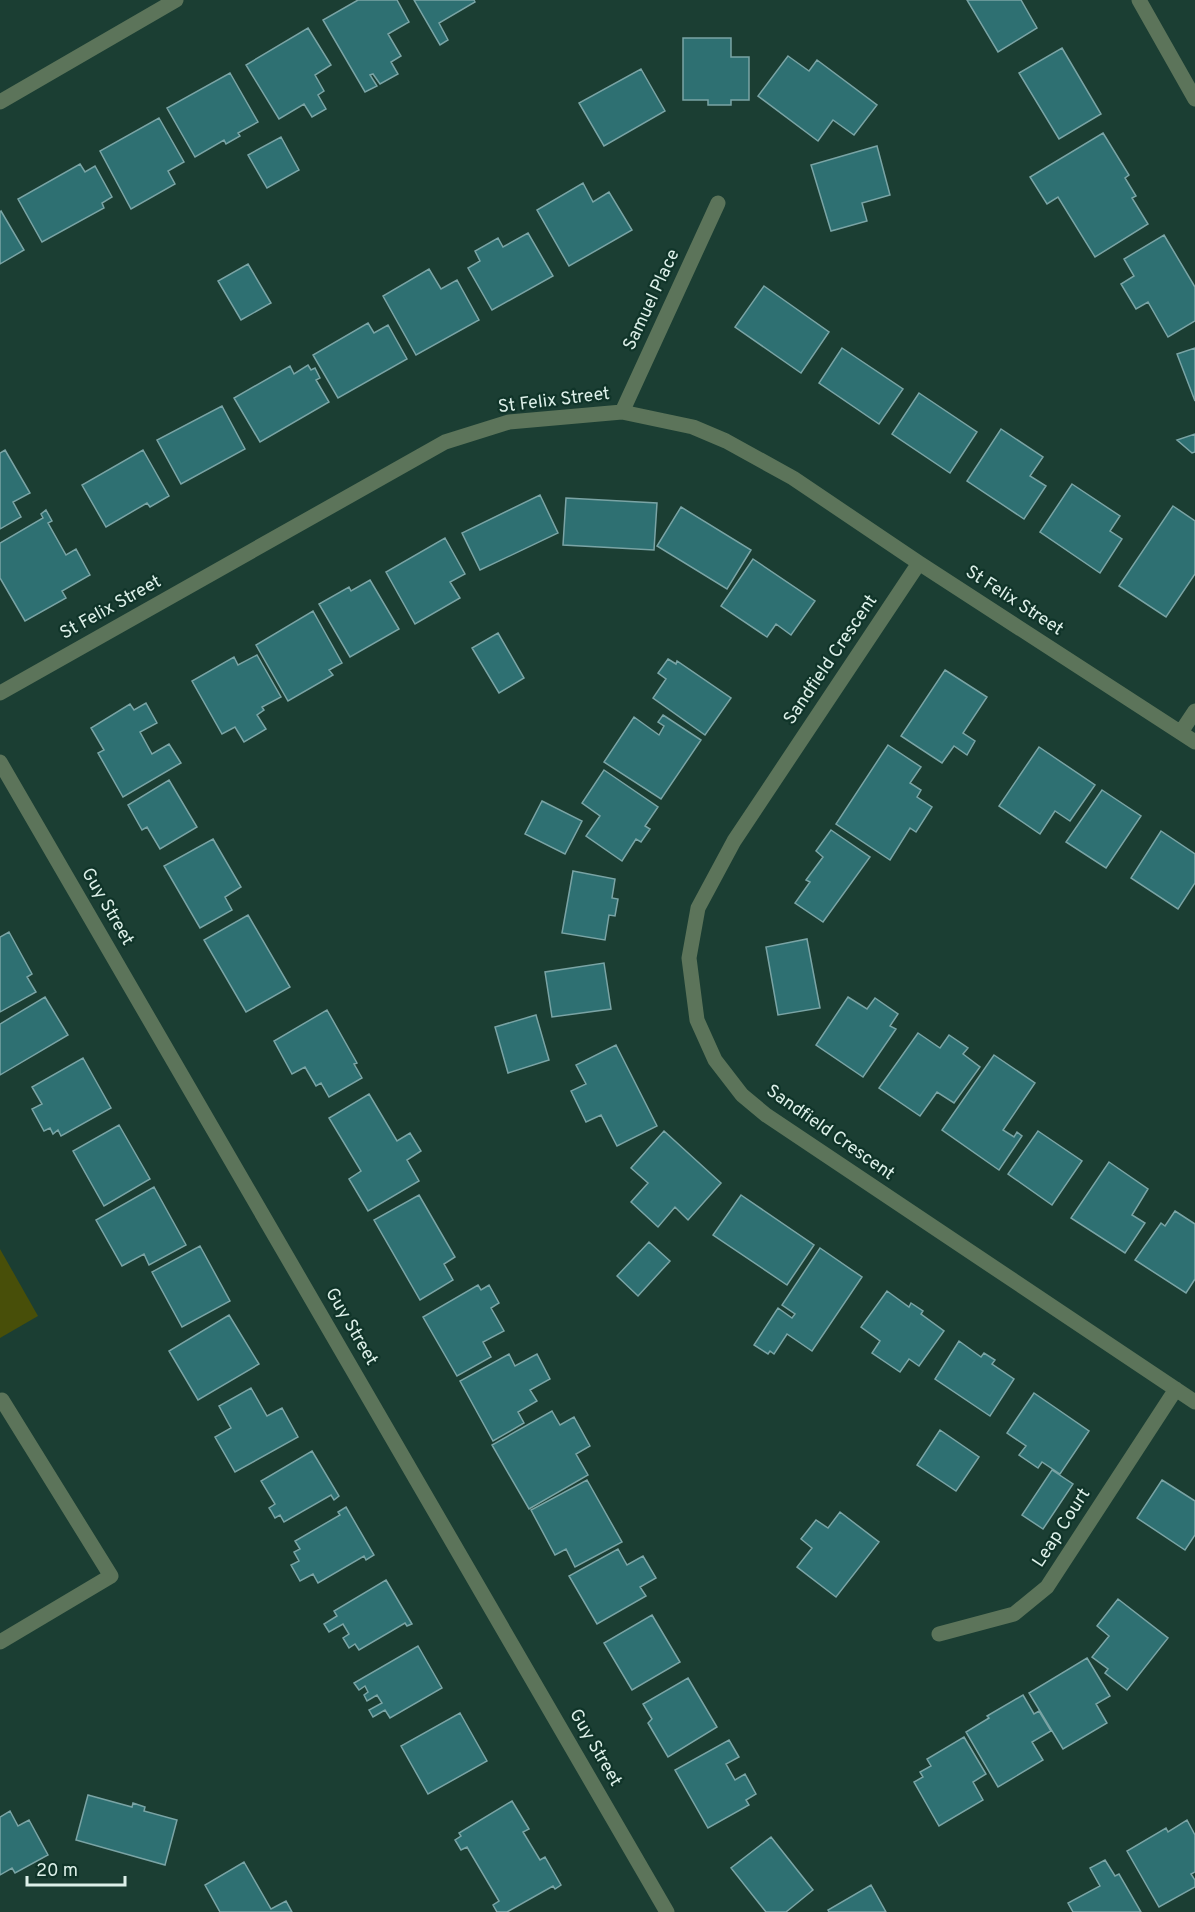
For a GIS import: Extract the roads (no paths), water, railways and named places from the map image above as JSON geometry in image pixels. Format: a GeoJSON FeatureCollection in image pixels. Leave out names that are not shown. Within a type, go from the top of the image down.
{"type":"FeatureCollection","features":[{"type":"Feature","properties":{"kind":"street"},"geometry":{"type":"LineString","coordinates":[[0,102],[176,0]]}},
{"type":"Feature","properties":{"kind":"street"},"geometry":{"type":"LineString","coordinates":[[1139,0],[1195,99]]}},
{"type":"Feature","properties":{"kind":"street","name":"Samuel Place"},"geometry":{"type":"LineString","coordinates":[[622,412],[718,203]]}},
{"type":"Feature","properties":{"kind":"street","name":"St Felix Street"},"geometry":{"type":"LineString","coordinates":[[0,693],[446,442],[509,422],[622,412],[693,427],[726,441],[794,478],[919,563],[1195,742]]}},
{"type":"Feature","properties":{"kind":"street","name":"Sandfield Crescent"},"geometry":{"type":"LineString","coordinates":[[919,563],[734,842],[698,908],[689,957],[697,1020],[715,1060],[742,1095],[766,1115],[1195,1402]]}},
{"type":"Feature","properties":{"kind":"street"},"geometry":{"type":"LineString","coordinates":[[1180,732],[1195,711]]}},
{"type":"Feature","properties":{"kind":"street","name":"Guy Street"},"geometry":{"type":"LineString","coordinates":[[0,762],[668,1912]]}},
{"type":"Feature","properties":{"kind":"street","name":"Leap Court"},"geometry":{"type":"LineString","coordinates":[[939,1634],[1014,1614],[1047,1587],[1176,1389]]}},
{"type":"Feature","properties":{"kind":"street"},"geometry":{"type":"LineString","coordinates":[[0,1401],[2,1400],[111,1576],[0,1642]]}}]}
